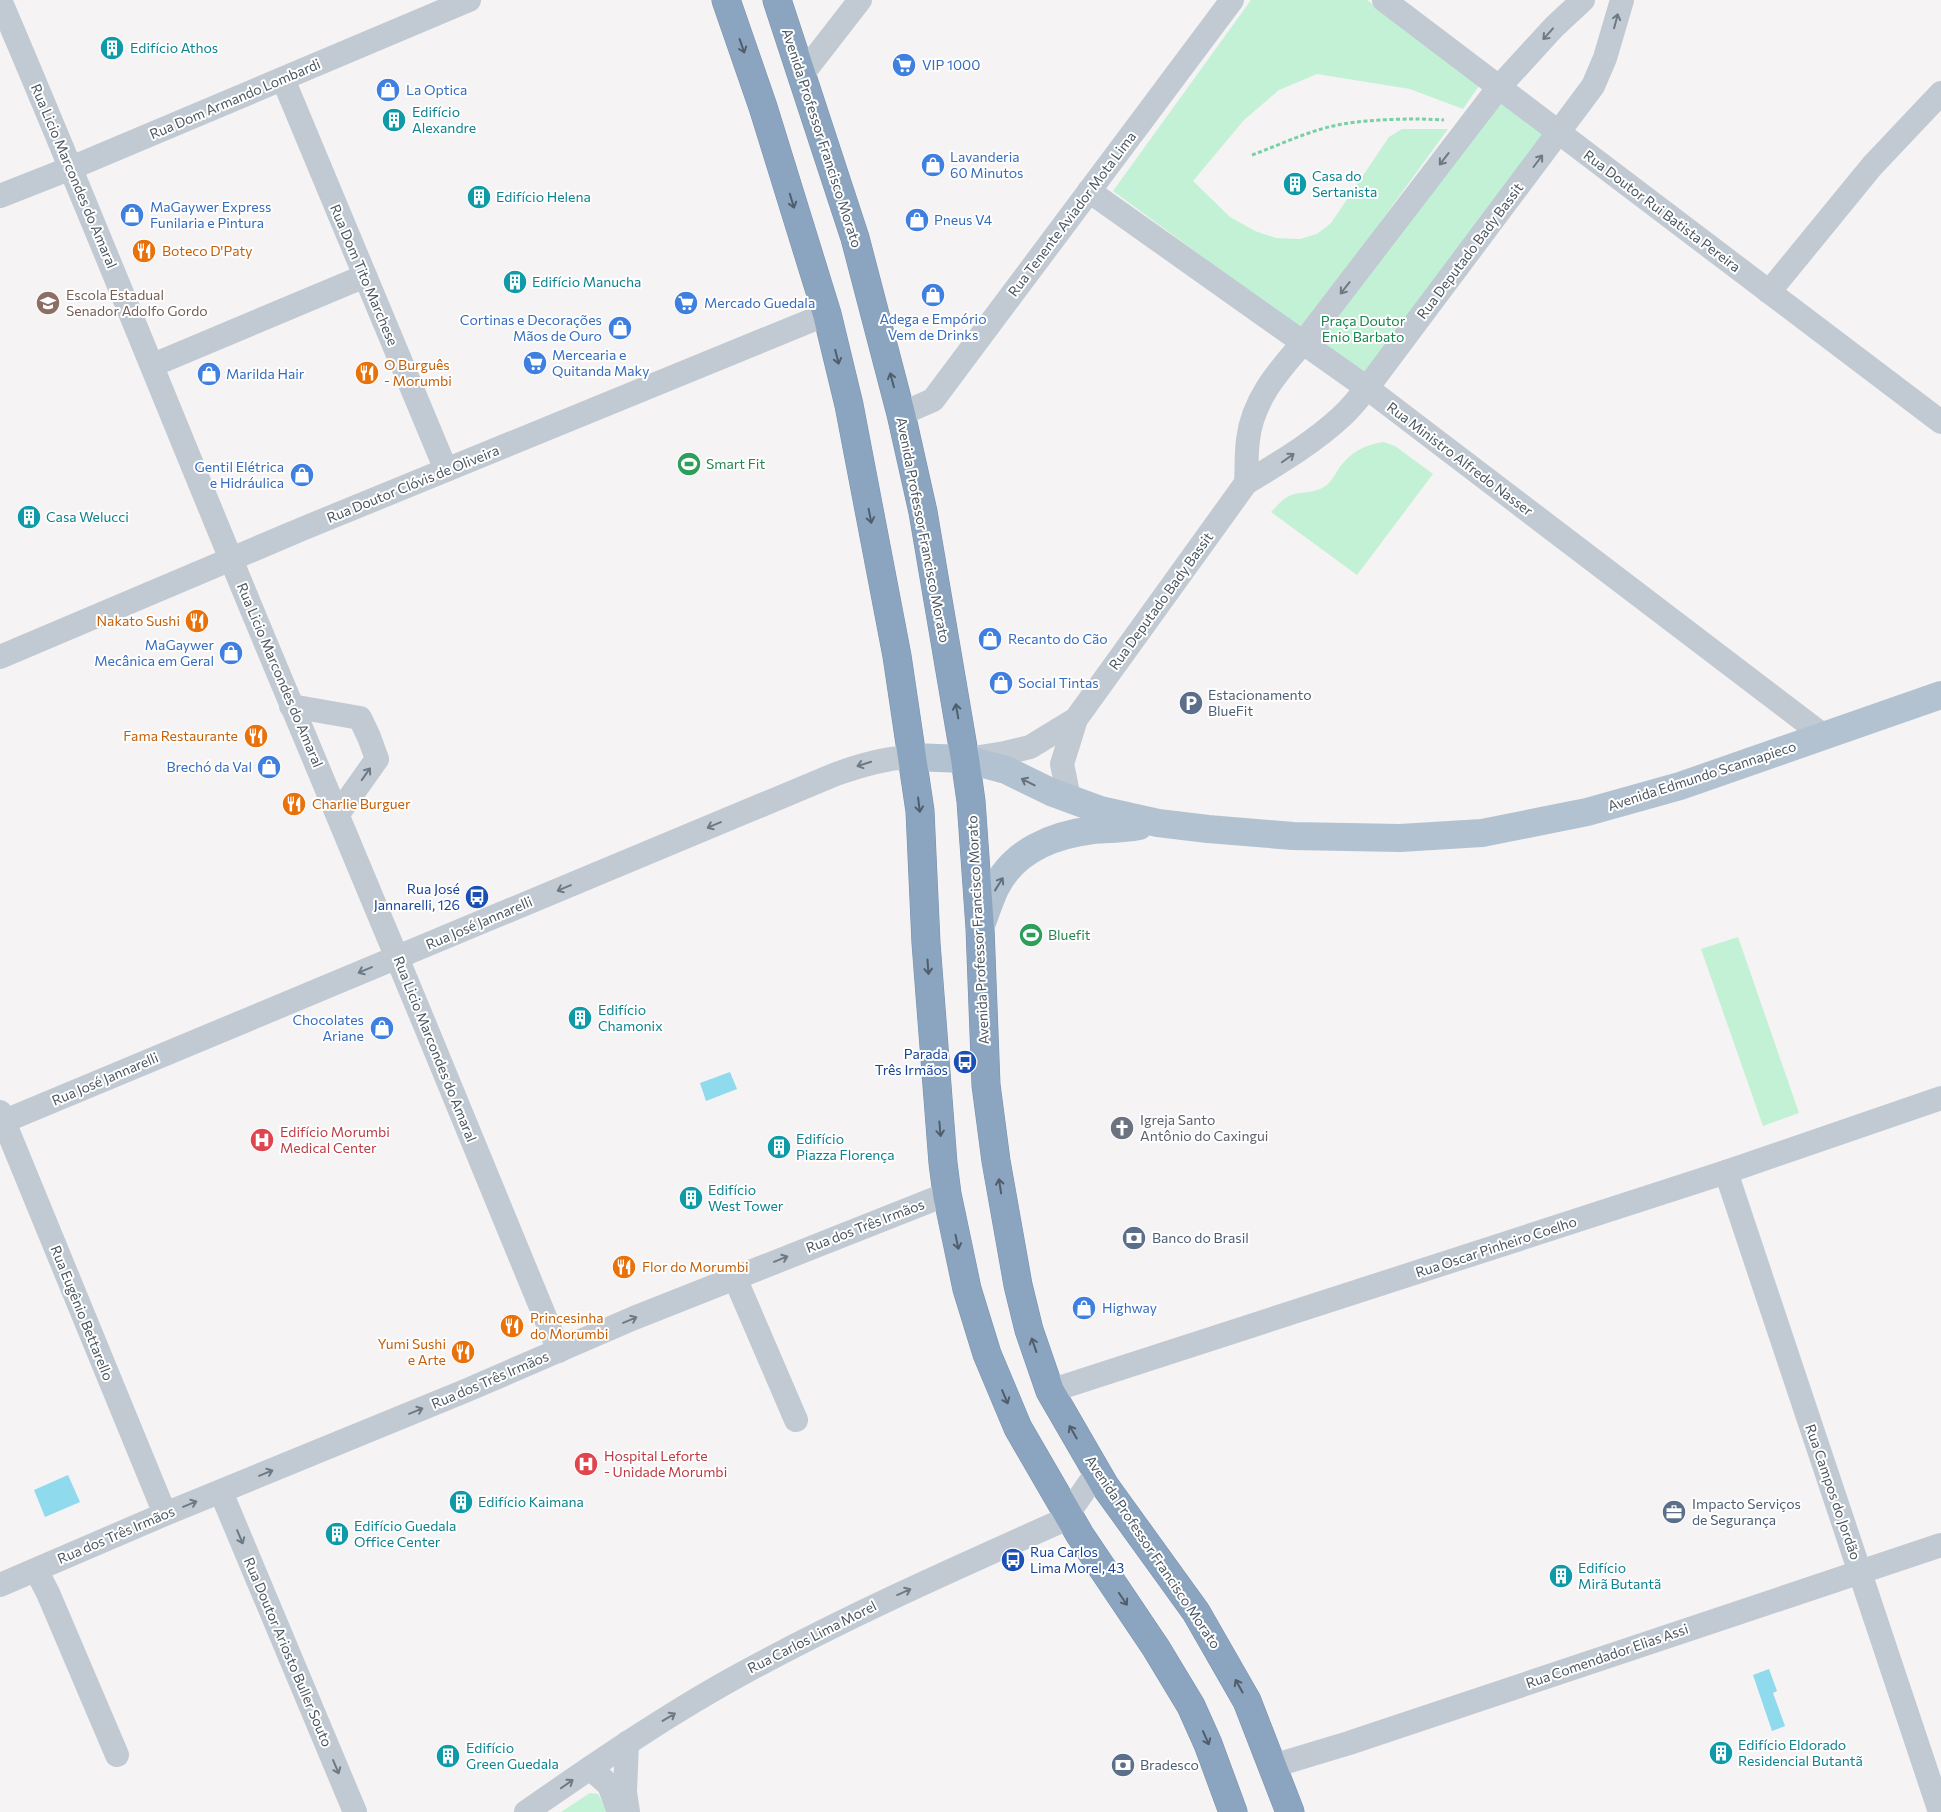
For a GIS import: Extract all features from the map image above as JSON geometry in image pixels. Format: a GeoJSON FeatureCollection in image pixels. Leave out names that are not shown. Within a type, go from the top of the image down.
{"type":"FeatureCollection","features":[{"type":"Feature","properties":{"kind":"highway"},"geometry":{"type":"LineString","coordinates":[[726,0],[763,107],[827,314],[855,434],[897,656],[920,811],[934,1055],[947,1194],[967,1288],[987,1354],[1018,1428],[1080,1535],[1156,1648],[1191,1706],[1208,1744],[1233,1812]]}},
{"type":"Feature","properties":{"kind":"highway","name":"Avenida Professor Francisco Morato"},"geometry":{"type":"LineString","coordinates":[[777,0],[855,238],[902,414],[923,512],[971,801],[980,928],[986,1085],[996,1161],[1020,1294],[1029,1330],[1050,1391],[1097,1472],[1112,1497],[1196,1612],[1247,1701],[1274,1766],[1290,1812]]}},
{"type":"Feature","properties":{"kind":"main road","name":"Avenida Edmundo Scannapieco"},"geometry":{"type":"LineString","coordinates":[[965,759],[1006,770],[1030,783],[1100,810],[1158,823],[1293,836],[1400,838],[1482,833],[1587,812],[1670,789],[1941,695]]}},
{"type":"Feature","properties":{"kind":"main road","name":"Rua José Jannarelli"},"geometry":{"type":"LineString","coordinates":[[912,757],[965,759]]}},
{"type":"Feature","properties":{"kind":"main road","name":"Avenida Edmundo Scannapieco"},"geometry":{"type":"LineString","coordinates":[[980,928],[996,887],[1012,864],[1030,849],[1064,836],[1158,823]]}},
{"type":"Feature","properties":{"kind":"street","name":"Rua Licio Marcondes do Amaral"},"geometry":{"type":"LineString","coordinates":[[0,0],[153,366],[291,706],[398,957],[559,1350]]}},
{"type":"Feature","properties":{"kind":"street","name":"Rua Dom Armando Lombardi"},"geometry":{"type":"LineString","coordinates":[[0,196],[71,168],[469,0]]}},
{"type":"Feature","properties":{"kind":"street"},"geometry":{"type":"LineString","coordinates":[[801,76],[860,0]]}},
{"type":"Feature","properties":{"kind":"street","name":"Rua Tenente Aviador Mota Lima"},"geometry":{"type":"LineString","coordinates":[[902,414],[933,400],[1232,0]]}},
{"type":"Feature","properties":{"kind":"street","name":"Rua Doutor Rui Batista Pereira"},"geometry":{"type":"LineString","coordinates":[[1384,0],[1941,422]]}},
{"type":"Feature","properties":{"kind":"street"},"geometry":{"type":"LineString","coordinates":[[1246,483],[1248,438],[1254,413],[1267,388],[1280,369],[1303,343],[1499,87],[1554,27],[1583,0]]}},
{"type":"Feature","properties":{"kind":"street","name":"Rua Deputado Bady Bassit"},"geometry":{"type":"LineString","coordinates":[[1069,798],[1062,764],[1076,719],[1246,483],[1307,444],[1342,416],[1367,388],[1593,86],[1622,0]]}},
{"type":"Feature","properties":{"kind":"street","name":"Rua Dom Tito Marchese"},"geometry":{"type":"LineString","coordinates":[[283,79],[446,470]]}},
{"type":"Feature","properties":{"kind":"street"},"geometry":{"type":"LineString","coordinates":[[1769,292],[1872,166],[1941,93]]}},
{"type":"Feature","properties":{"kind":"street","name":"Rua Ministro Alfredo Nasser"},"geometry":{"type":"LineString","coordinates":[[1089,191],[1367,388],[1824,736]]}},
{"type":"Feature","properties":{"kind":"street"},"geometry":{"type":"LineString","coordinates":[[153,366],[365,276]]}},
{"type":"Feature","properties":{"kind":"street","name":"Rua Doutor Clóvis de Oliveira"},"geometry":{"type":"LineString","coordinates":[[0,657],[446,470],[827,314]]}},
{"type":"Feature","properties":{"kind":"street"},"geometry":{"type":"LineString","coordinates":[[291,706],[360,718],[369,737],[377,759],[338,814]]}},
{"type":"Feature","properties":{"kind":"street","name":"Rua Deputado Bady Bassit"},"geometry":{"type":"LineString","coordinates":[[965,759],[1030,747],[1076,719]]}},
{"type":"Feature","properties":{"kind":"street","name":"Rua José Jannarelli"},"geometry":{"type":"LineString","coordinates":[[1,1119],[398,957],[836,774],[868,762],[912,757]]}},
{"type":"Feature","properties":{"kind":"street","name":"Rua Oscar Pinheiro Coelho"},"geometry":{"type":"LineString","coordinates":[[1050,1391],[1726,1172],[1941,1098]]}},
{"type":"Feature","properties":{"kind":"street","name":"Rua Eugênio Bettarello"},"geometry":{"type":"LineString","coordinates":[[1,1119],[165,1514]]}},
{"type":"Feature","properties":{"kind":"street","name":"Rua Campos do Jordão"},"geometry":{"type":"LineString","coordinates":[[1726,1172],[1940,1812]]}},
{"type":"Feature","properties":{"kind":"street","name":"Rua dos Três Irmãos"},"geometry":{"type":"LineString","coordinates":[[0,1585],[634,1318],[947,1194]]}},
{"type":"Feature","properties":{"kind":"street"},"geometry":{"type":"LineString","coordinates":[[735,1278],[796,1420]]}},
{"type":"Feature","properties":{"kind":"street","name":"Rua Carlos Lima Morel"},"geometry":{"type":"LineString","coordinates":[[526,1812],[627,1743],[733,1678],[859,1613],[1058,1522],[1068,1514],[1097,1472]]}},
{"type":"Feature","properties":{"kind":"street","name":"Rua Doutor Ariosto Buller Souto"},"geometry":{"type":"LineString","coordinates":[[221,1492],[354,1812]]}},
{"type":"Feature","properties":{"kind":"street","name":"Rua Comendador Elias Assi"},"geometry":{"type":"LineString","coordinates":[[1274,1766],[1359,1740],[1941,1544]]}},
{"type":"Feature","properties":{"kind":"street"},"geometry":{"type":"LineString","coordinates":[[36,1570],[48,1593],[117,1755]]}},
{"type":"Feature","properties":{"kind":"street"},"geometry":{"type":"LineString","coordinates":[[627,1743],[625,1792],[628,1812]]}},
{"type":"Feature","properties":{"kind":"street"},"geometry":{"type":"LineString","coordinates":[[590,1768],[609,1785],[620,1812]]}},
{"type":"Feature","properties":{"kind":"path"},"geometry":{"type":"LineString","coordinates":[[1252,155],[1313,132],[1343,124],[1435,119],[1472,123]]}},
{"type":"Feature","properties":{"kind":"green space"},"geometry":{"type":"Polygon","coordinates":[[[1251,0],[1367,0],[1481,83],[1463,109],[1410,89],[1317,74],[1279,90],[1244,120],[1193,181],[1230,217],[1255,231],[1276,238],[1300,239],[1317,234],[1331,223],[1389,137],[1402,129],[1448,129],[1302,330],[1113,191],[1251,0]]]}},
{"type":"Feature","properties":{"kind":"green space","name":"Praça Doutor Enio Barbato"},"geometry":{"type":"Polygon","coordinates":[[[1499,87],[1559,133],[1367,388],[1303,343],[1499,87]]]}},
{"type":"Feature","properties":{"kind":"green space"},"geometry":{"type":"Polygon","coordinates":[[[1384,442],[1395,446],[1433,474],[1357,575],[1271,512],[1288,496],[1324,487],[1353,454],[1364,447],[1384,442]]]}},
{"type":"Feature","properties":{"kind":"green space"},"geometry":{"type":"Polygon","coordinates":[[[1738,937],[1799,1113],[1763,1126],[1701,949],[1738,937]]]}},
{"type":"Feature","properties":{"kind":"green space"},"geometry":{"type":"Polygon","coordinates":[[[590,1793],[598,1794],[608,1812],[561,1812],[590,1793]]]}},
{"type":"Feature","properties":{"kind":"water"},"geometry":{"type":"Polygon","coordinates":[[[730,1072],[737,1089],[706,1101],[700,1083],[730,1072]]]}},
{"type":"Feature","properties":{"kind":"water"},"geometry":{"type":"Polygon","coordinates":[[[68,1475],[80,1502],[45,1517],[34,1490],[68,1475]]]}},
{"type":"Feature","properties":{"kind":"water"},"geometry":{"type":"Polygon","coordinates":[[[1769,1669],[1777,1691],[1773,1693],[1785,1726],[1772,1731],[1753,1675],[1769,1669]]]}},
{"type":"Feature","properties":{"kind":"place","name":"Edifício Athos"},"geometry":{"type":"Point","coordinates":[112,48]}},
{"type":"Feature","properties":{"kind":"place","name":"VIP 1000"},"geometry":{"type":"Point","coordinates":[904,65]}},
{"type":"Feature","properties":{"kind":"place","name":"La Optica"},"geometry":{"type":"Point","coordinates":[388,90]}},
{"type":"Feature","properties":{"kind":"place","name":"Edifício Alexandre"},"geometry":{"type":"Point","coordinates":[394,120]}},
{"type":"Feature","properties":{"kind":"place","name":"Lavanderia 60 Minutos"},"geometry":{"type":"Point","coordinates":[933,165]}},
{"type":"Feature","properties":{"kind":"place","name":"Casa do Sertanista"},"geometry":{"type":"Point","coordinates":[1295,184]}},
{"type":"Feature","properties":{"kind":"place","name":"Edifício Helena"},"geometry":{"type":"Point","coordinates":[479,197]}},
{"type":"Feature","properties":{"kind":"place","name":"MaGaywer Express Funilaria e Pintura"},"geometry":{"type":"Point","coordinates":[132,215]}},
{"type":"Feature","properties":{"kind":"place","name":"Pneus V4"},"geometry":{"type":"Point","coordinates":[917,220]}},
{"type":"Feature","properties":{"kind":"place","name":"Boteco D'Paty"},"geometry":{"type":"Point","coordinates":[144,251]}},
{"type":"Feature","properties":{"kind":"place","name":"Edifício Manucha"},"geometry":{"type":"Point","coordinates":[515,282]}},
{"type":"Feature","properties":{"kind":"place","name":"Adega e Empório Vem de Drinks"},"geometry":{"type":"Point","coordinates":[933,295]}},
{"type":"Feature","properties":{"kind":"place","name":"Escola Estadual Senador Adolfo Gordo"},"geometry":{"type":"Point","coordinates":[48,303]}},
{"type":"Feature","properties":{"kind":"place","name":"Mercado Guedala"},"geometry":{"type":"Point","coordinates":[686,303]}},
{"type":"Feature","properties":{"kind":"place","name":"Cortinas e Decorações Mãos de Ouro"},"geometry":{"type":"Point","coordinates":[620,328]}},
{"type":"Feature","properties":{"kind":"place","name":"Mercearia e Quitanda Maky"},"geometry":{"type":"Point","coordinates":[535,363]}},
{"type":"Feature","properties":{"kind":"place","name":"O Burguês - Morumbi"},"geometry":{"type":"Point","coordinates":[367,373]}},
{"type":"Feature","properties":{"kind":"place","name":"Marilda Hair"},"geometry":{"type":"Point","coordinates":[209,374]}},
{"type":"Feature","properties":{"kind":"place","name":"Smart Fit"},"geometry":{"type":"Point","coordinates":[689,464]}},
{"type":"Feature","properties":{"kind":"place","name":"Gentil Elétrica e Hidráulica"},"geometry":{"type":"Point","coordinates":[302,475]}},
{"type":"Feature","properties":{"kind":"place","name":"Casa Welucci"},"geometry":{"type":"Point","coordinates":[29,517]}},
{"type":"Feature","properties":{"kind":"place","name":"Nakato Sushi"},"geometry":{"type":"Point","coordinates":[197,621]}},
{"type":"Feature","properties":{"kind":"place","name":"Recanto do Cão"},"geometry":{"type":"Point","coordinates":[990,639]}},
{"type":"Feature","properties":{"kind":"place","name":"MaGaywer Mecânica em Geral"},"geometry":{"type":"Point","coordinates":[231,653]}},
{"type":"Feature","properties":{"kind":"place","name":"Social Tintas"},"geometry":{"type":"Point","coordinates":[1001,683]}},
{"type":"Feature","properties":{"kind":"place","name":"Estacionamento BlueFit"},"geometry":{"type":"Point","coordinates":[1191,703]}},
{"type":"Feature","properties":{"kind":"place","name":"Fama Restaurante"},"geometry":{"type":"Point","coordinates":[256,736]}},
{"type":"Feature","properties":{"kind":"place","name":"Brechó da Val"},"geometry":{"type":"Point","coordinates":[269,767]}},
{"type":"Feature","properties":{"kind":"place","name":"Charlie Burguer"},"geometry":{"type":"Point","coordinates":[294,804]}},
{"type":"Feature","properties":{"kind":"place","name":"Rua José Jannarelli, 126"},"geometry":{"type":"Point","coordinates":[477,897]}},
{"type":"Feature","properties":{"kind":"place","name":"Bluefit"},"geometry":{"type":"Point","coordinates":[1031,935]}},
{"type":"Feature","properties":{"kind":"place","name":"Edifício Chamonix"},"geometry":{"type":"Point","coordinates":[580,1018]}},
{"type":"Feature","properties":{"kind":"place","name":"Chocolates Ariane"},"geometry":{"type":"Point","coordinates":[382,1028]}},
{"type":"Feature","properties":{"kind":"place","name":"Parada Três Irmãos"},"geometry":{"type":"Point","coordinates":[965,1062]}},
{"type":"Feature","properties":{"kind":"place","name":"Igreja Santo Antônio do Caxingui"},"geometry":{"type":"Point","coordinates":[1122,1128]}},
{"type":"Feature","properties":{"kind":"place","name":"Edifício Morumbi Medical Center"},"geometry":{"type":"Point","coordinates":[262,1140]}},
{"type":"Feature","properties":{"kind":"place","name":"Edifício Piazza Florença"},"geometry":{"type":"Point","coordinates":[779,1147]}},
{"type":"Feature","properties":{"kind":"place","name":"Edifício West Tower"},"geometry":{"type":"Point","coordinates":[691,1198]}},
{"type":"Feature","properties":{"kind":"place","name":"Banco do Brasil"},"geometry":{"type":"Point","coordinates":[1134,1238]}},
{"type":"Feature","properties":{"kind":"place","name":"Flor do Morumbi"},"geometry":{"type":"Point","coordinates":[624,1267]}},
{"type":"Feature","properties":{"kind":"place","name":"Highway"},"geometry":{"type":"Point","coordinates":[1084,1308]}},
{"type":"Feature","properties":{"kind":"place","name":"Princesinha do Morumbi"},"geometry":{"type":"Point","coordinates":[512,1326]}},
{"type":"Feature","properties":{"kind":"place","name":"Yumi Sushi e Arte"},"geometry":{"type":"Point","coordinates":[463,1352]}},
{"type":"Feature","properties":{"kind":"place","name":"Hospital Leforte - Unidade Morumbi"},"geometry":{"type":"Point","coordinates":[586,1464]}},
{"type":"Feature","properties":{"kind":"place","name":"Edifício Kaimana"},"geometry":{"type":"Point","coordinates":[461,1502]}},
{"type":"Feature","properties":{"kind":"place","name":"Impacto Serviços de Segurança"},"geometry":{"type":"Point","coordinates":[1674,1512]}},
{"type":"Feature","properties":{"kind":"place","name":"Edifício Guedala Office Center"},"geometry":{"type":"Point","coordinates":[337,1534]}},
{"type":"Feature","properties":{"kind":"place","name":"Rua Carlos Lima Morel, 43"},"geometry":{"type":"Point","coordinates":[1013,1560]}},
{"type":"Feature","properties":{"kind":"place","name":"Edifício Mirã Butantã"},"geometry":{"type":"Point","coordinates":[1561,1576]}},
{"type":"Feature","properties":{"kind":"place","name":"Edifício Eldorado Residencial Butantã"},"geometry":{"type":"Point","coordinates":[1721,1753]}},
{"type":"Feature","properties":{"kind":"place","name":"Edifício Green Guedala"},"geometry":{"type":"Point","coordinates":[448,1756]}},
{"type":"Feature","properties":{"kind":"place","name":"Bradesco"},"geometry":{"type":"Point","coordinates":[1123,1765]}}]}
